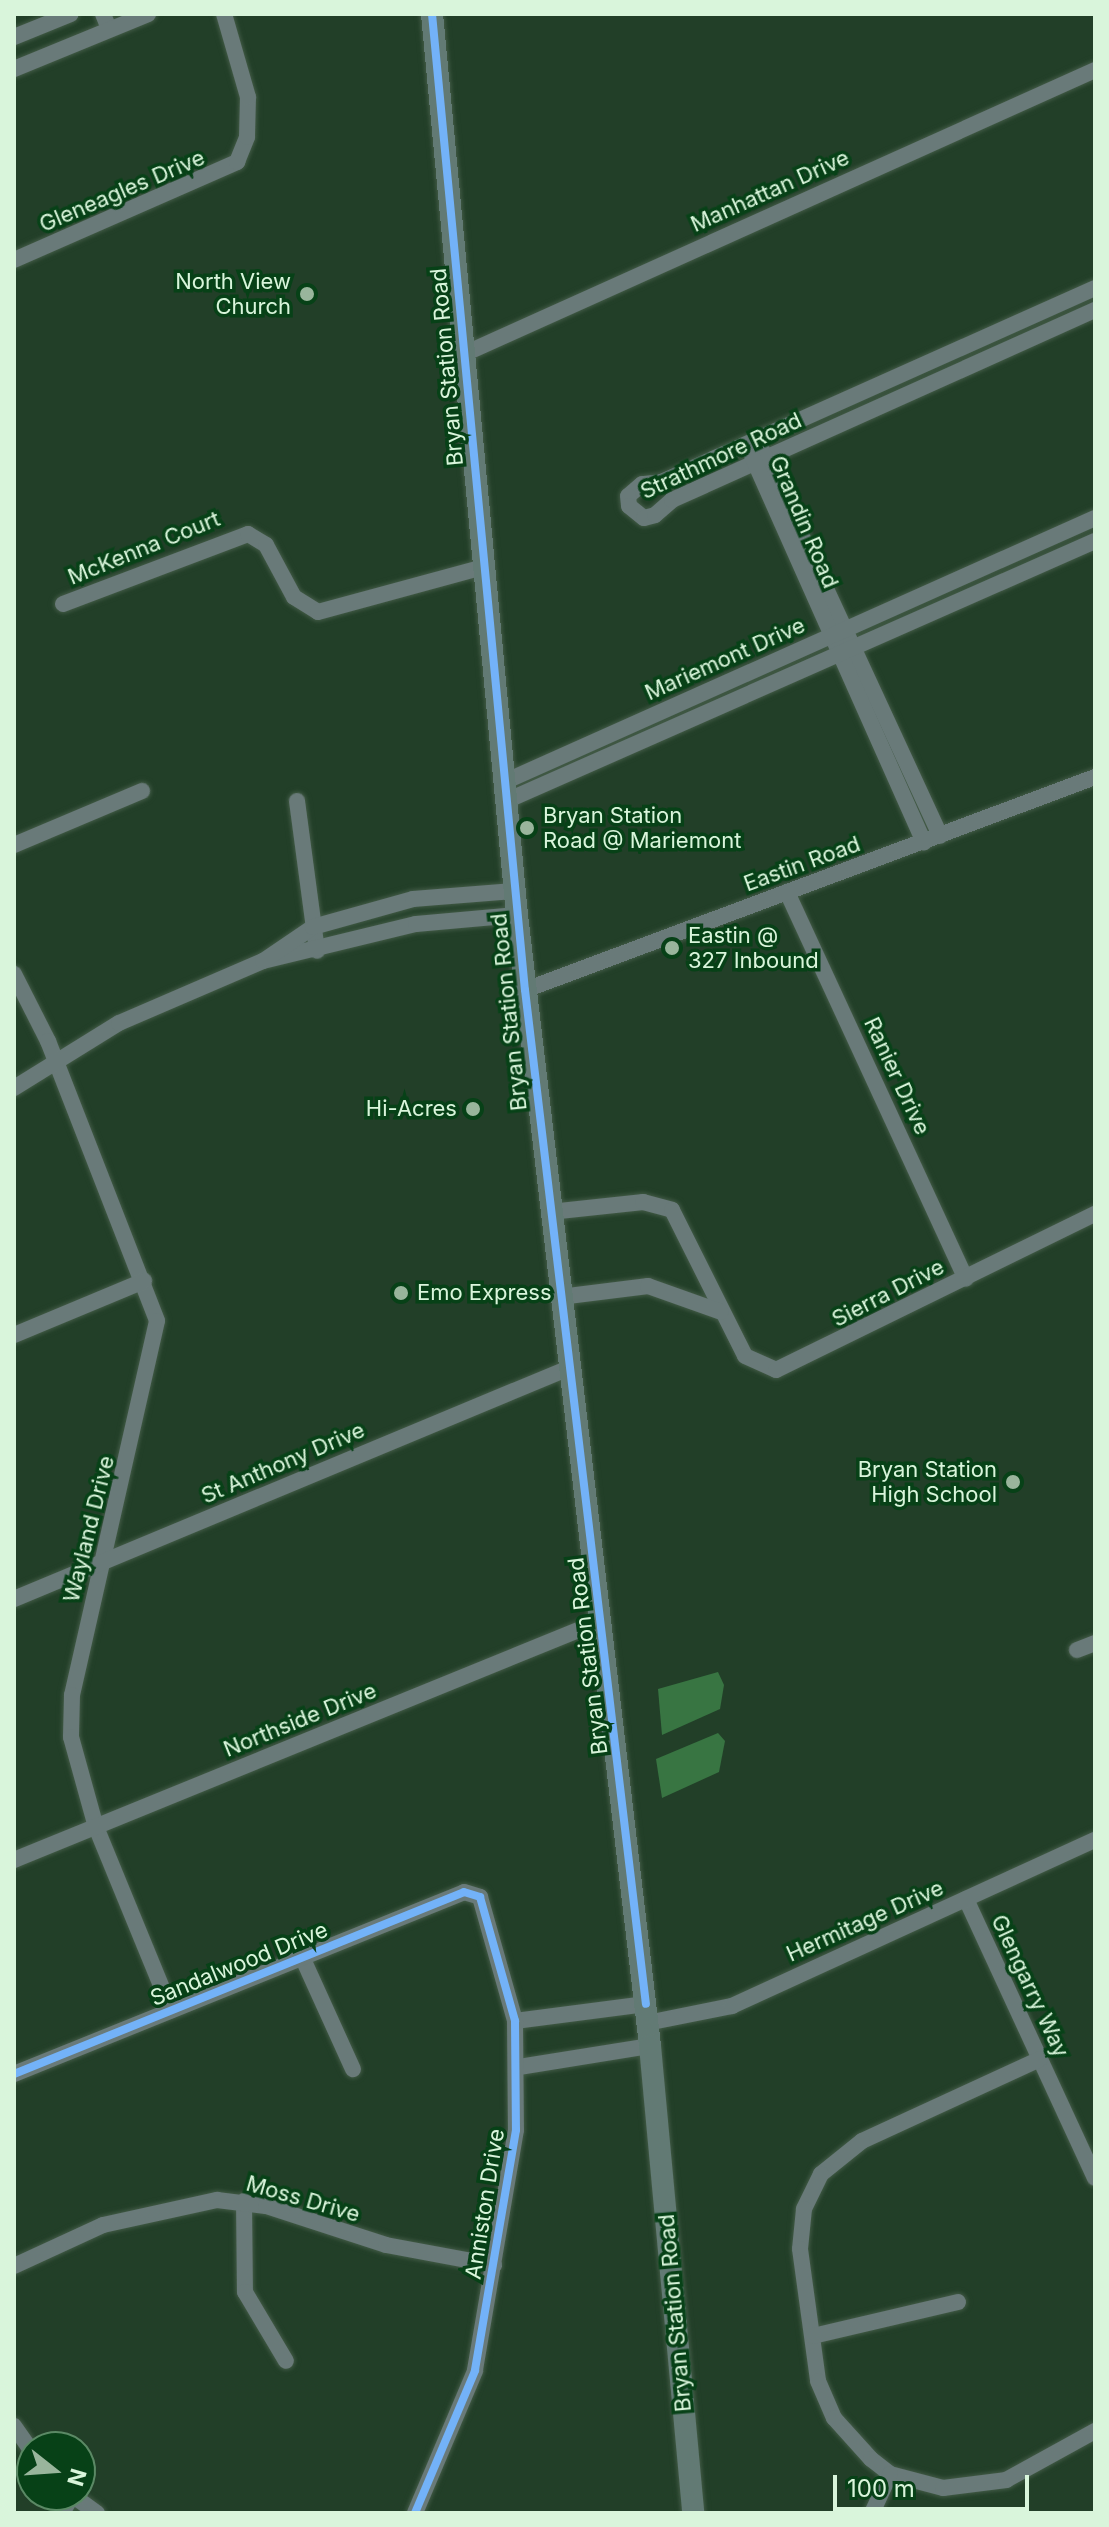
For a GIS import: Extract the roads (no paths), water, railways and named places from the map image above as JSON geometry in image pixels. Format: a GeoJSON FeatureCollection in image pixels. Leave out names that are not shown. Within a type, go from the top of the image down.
{"type":"FeatureCollection","features":[{"type":"Feature","properties":{"kind":"main road","name":"Bryan Station Road"},"geometry":{"type":"LineString","coordinates":[[432,14],[514,891],[560,1297],[603,1620],[648,2024],[693,2513]]}},
{"type":"Feature","properties":{"kind":"street"},"geometry":{"type":"LineString","coordinates":[[14,37],[71,14]]}},
{"type":"Feature","properties":{"kind":"street"},"geometry":{"type":"LineString","coordinates":[[14,69],[106,22],[148,14]]}},
{"type":"Feature","properties":{"kind":"street","name":"Gleneagles Drive"},"geometry":{"type":"LineString","coordinates":[[14,260],[237,162],[247,137],[248,97],[224,14]]}},
{"type":"Feature","properties":{"kind":"street","name":"Manhattan Drive"},"geometry":{"type":"LineString","coordinates":[[464,354],[1095,70]]}},
{"type":"Feature","properties":{"kind":"street","name":"Strathmore Road"},"geometry":{"type":"LineString","coordinates":[[1095,288],[753,442],[642,484],[628,496],[629,506],[644,518],[655,515],[769,456],[1095,310]]}},
{"type":"Feature","properties":{"kind":"street","name":"Grandin Road"},"geometry":{"type":"LineString","coordinates":[[753,442],[769,456],[856,647],[932,839]]}},
{"type":"Feature","properties":{"kind":"street","name":"Grandin Road"},"geometry":{"type":"LineString","coordinates":[[753,442],[752,465],[829,636],[932,839]]}},
{"type":"Feature","properties":{"kind":"street","name":"Mariemont Drive"},"geometry":{"type":"LineString","coordinates":[[505,791],[829,636],[1095,518]]}},
{"type":"Feature","properties":{"kind":"street","name":"McKenna Court"},"geometry":{"type":"LineString","coordinates":[[63,604],[248,534],[266,545],[294,597],[318,612],[484,567]]}},
{"type":"Feature","properties":{"kind":"street","name":"Mariemont Drive"},"geometry":{"type":"LineString","coordinates":[[505,791],[838,655],[1095,541]]}},
{"type":"Feature","properties":{"kind":"street","name":"Eastin Road"},"geometry":{"type":"LineString","coordinates":[[525,990],[1095,777]]}},
{"type":"Feature","properties":{"kind":"street"},"geometry":{"type":"LineString","coordinates":[[14,845],[142,791]]}},
{"type":"Feature","properties":{"kind":"street"},"geometry":{"type":"LineString","coordinates":[[297,801],[317,951]]}},
{"type":"Feature","properties":{"kind":"street"},"geometry":{"type":"LineString","coordinates":[[14,1088],[119,1023],[263,961],[313,927],[379,905],[514,891]]}},
{"type":"Feature","properties":{"kind":"street","name":"Ranier Drive"},"geometry":{"type":"LineString","coordinates":[[787,892],[966,1279]]}},
{"type":"Feature","properties":{"kind":"street"},"geometry":{"type":"LineString","coordinates":[[263,961],[317,951],[383,930],[517,915]]}},
{"type":"Feature","properties":{"kind":"street","name":"Wayland Drive"},"geometry":{"type":"LineString","coordinates":[[14,974],[56,1061],[144,1281],[157,1343],[70,1717],[96,1827],[171,2010]]}},
{"type":"Feature","properties":{"kind":"street","name":"Sierra Drive"},"geometry":{"type":"LineString","coordinates":[[550,1212],[667,1207],[683,1222],[721,1312],[755,1364],[785,1370],[1095,1214]]}},
{"type":"Feature","properties":{"kind":"street"},"geometry":{"type":"LineString","coordinates":[[14,1335],[144,1281]]}},
{"type":"Feature","properties":{"kind":"street"},"geometry":{"type":"LineString","coordinates":[[560,1297],[648,1286],[721,1312]]}},
{"type":"Feature","properties":{"kind":"street","name":"St Anthony Drive"},"geometry":{"type":"LineString","coordinates":[[14,1599],[569,1368]]}},
{"type":"Feature","properties":{"kind":"street","name":"Northside Drive"},"geometry":{"type":"LineString","coordinates":[[14,1860],[603,1620]]}},
{"type":"Feature","properties":{"kind":"street"},"geometry":{"type":"LineString","coordinates":[[1077,1650],[1095,1643]]}},
{"type":"Feature","properties":{"kind":"street","name":"Hermitage Drive"},"geometry":{"type":"LineString","coordinates":[[648,2024],[713,2013],[1095,1840]]}},
{"type":"Feature","properties":{"kind":"street","name":"Sandalwood Drive"},"geometry":{"type":"LineString","coordinates":[[14,2074],[464,1892],[477,1894]]}},
{"type":"Feature","properties":{"kind":"street","name":"Anniston Drive"},"geometry":{"type":"LineString","coordinates":[[415,2513],[462,2412],[494,2265],[519,2067],[515,2021],[497,1938],[477,1894]]}},
{"type":"Feature","properties":{"kind":"street","name":"Glengarry Way"},"geometry":{"type":"LineString","coordinates":[[966,1899],[1095,2178]]}},
{"type":"Feature","properties":{"kind":"street"},"geometry":{"type":"LineString","coordinates":[[303,1959],[353,2069]]}},
{"type":"Feature","properties":{"kind":"street"},"geometry":{"type":"LineString","coordinates":[[515,2021],[648,2024]]}},
{"type":"Feature","properties":{"kind":"street"},"geometry":{"type":"LineString","coordinates":[[519,2067],[648,2024]]}},
{"type":"Feature","properties":{"kind":"street"},"geometry":{"type":"LineString","coordinates":[[1040,2059],[862,2141],[821,2174],[802,2221],[818,2381],[834,2418],[890,2474],[943,2488],[984,2486],[1026,2471],[1095,2431]]}},
{"type":"Feature","properties":{"kind":"street"},"geometry":{"type":"LineString","coordinates":[[244,2201],[245,2292],[286,2361]]}},
{"type":"Feature","properties":{"kind":"street","name":"Moss Drive"},"geometry":{"type":"LineString","coordinates":[[14,2266],[131,2217],[244,2201],[386,2245],[494,2265]]}},
{"type":"Feature","properties":{"kind":"street"},"geometry":{"type":"LineString","coordinates":[[813,2336],[958,2302]]}},
{"type":"Feature","properties":{"kind":"street"},"geometry":{"type":"LineString","coordinates":[[872,2513],[890,2474]]}},
{"type":"Feature","properties":{"kind":"place","name":"North View Church"},"geometry":{"type":"Point","coordinates":[307,294]}},
{"type":"Feature","properties":{"kind":"place","name":"Bryan Station Road @ Mariemont"},"geometry":{"type":"Point","coordinates":[527,828]}},
{"type":"Feature","properties":{"kind":"place","name":"Eastin @ 327 Inbound"},"geometry":{"type":"Point","coordinates":[672,948]}},
{"type":"Feature","properties":{"kind":"place","name":"Hi-Acres"},"geometry":{"type":"Point","coordinates":[473,1109]}},
{"type":"Feature","properties":{"kind":"place","name":"Emo Express"},"geometry":{"type":"Point","coordinates":[401,1293]}},
{"type":"Feature","properties":{"kind":"place","name":"Bryan Station High School"},"geometry":{"type":"Point","coordinates":[1013,1482]}}]}
